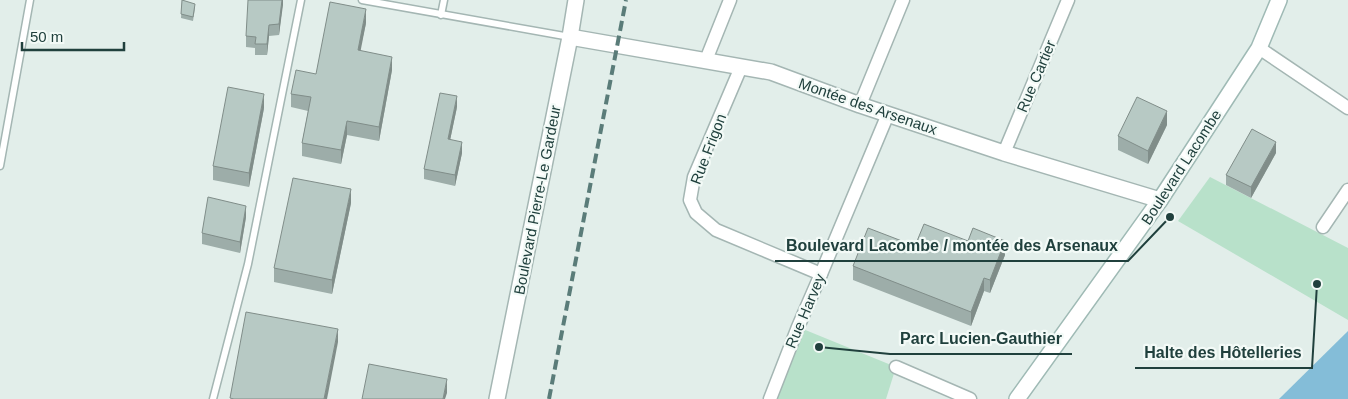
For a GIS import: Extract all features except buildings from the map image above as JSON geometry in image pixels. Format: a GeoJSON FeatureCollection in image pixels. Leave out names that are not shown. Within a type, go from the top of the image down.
{"type":"FeatureCollection","features":[{"type":"Feature","properties":{"kind":"street","name":"Boulevard Pierre-Le Gardeur"},"geometry":{"type":"LineString","coordinates":[[497,399],[576,0]]}},
{"type":"Feature","properties":{"kind":"street"},"geometry":{"type":"LineString","coordinates":[[706,60],[730,0]]}},
{"type":"Feature","properties":{"kind":"street"},"geometry":{"type":"LineString","coordinates":[[860,105],[903,0]]}},
{"type":"Feature","properties":{"kind":"street","name":"Rue Cartier"},"geometry":{"type":"LineString","coordinates":[[1004,152],[1068,0]]}},
{"type":"Feature","properties":{"kind":"street","name":"Boulevard Lacombe"},"geometry":{"type":"LineString","coordinates":[[1018,399],[1160,200],[1258,48],[1279,0]]}},
{"type":"Feature","properties":{"kind":"street","name":"Montée des Arsenaux"},"geometry":{"type":"LineString","coordinates":[[570,37],[770,72],[860,105],[1160,200]]}},
{"type":"Feature","properties":{"kind":"street"},"geometry":{"type":"LineString","coordinates":[[1258,48],[1348,108]]}},
{"type":"Feature","properties":{"kind":"street","name":"Rue Frigon"},"geometry":{"type":"LineString","coordinates":[[741,67],[694,177],[690,200],[696,213],[716,230],[821,274]]}},
{"type":"Feature","properties":{"kind":"street","name":"Rue Harvey"},"geometry":{"type":"LineString","coordinates":[[770,399],[798,327],[888,114]]}},
{"type":"Feature","properties":{"kind":"street"},"geometry":{"type":"LineString","coordinates":[[1323,227],[1348,190]]}},
{"type":"Feature","properties":{"kind":"street"},"geometry":{"type":"LineString","coordinates":[[896,367],[970,399]]}},
{"type":"Feature","properties":{"kind":"lane"},"geometry":{"type":"LineString","coordinates":[[0,166],[30,0]]}},
{"type":"Feature","properties":{"kind":"lane"},"geometry":{"type":"LineString","coordinates":[[213,399],[248,264],[301,0]]}},
{"type":"Feature","properties":{"kind":"lane"},"geometry":{"type":"LineString","coordinates":[[362,0],[570,37]]}},
{"type":"Feature","properties":{"kind":"lane"},"geometry":{"type":"LineString","coordinates":[[442,15],[444,0]]}},
{"type":"Feature","properties":{"kind":"green space"},"geometry":{"type":"Polygon","coordinates":[[[1210,177],[1348,248],[1348,320],[1178,221],[1210,177]]]}},
{"type":"Feature","properties":{"kind":"green space"},"geometry":{"type":"Polygon","coordinates":[[[798,327],[896,367],[886,399],[770,399],[798,327]]]}},
{"type":"Feature","properties":{"kind":"water"},"geometry":{"type":"Polygon","coordinates":[[[1348,331],[1348,399],[1279,399],[1348,331]]]}},
{"type":"Feature","properties":{"kind":"railway"},"geometry":{"type":"LineString","coordinates":[[549,399],[626,0]]}},
{"type":"Feature","properties":{"kind":"place","name":"Boulevard Lacombe / montée des Arsenaux"},"geometry":{"type":"Point","coordinates":[1170,217]}},
{"type":"Feature","properties":{"kind":"place","name":"Halte des Hôtelleries"},"geometry":{"type":"Point","coordinates":[1317,284]}},
{"type":"Feature","properties":{"kind":"place","name":"Parc Lucien-Gauthier"},"geometry":{"type":"Point","coordinates":[819,347]}}]}
